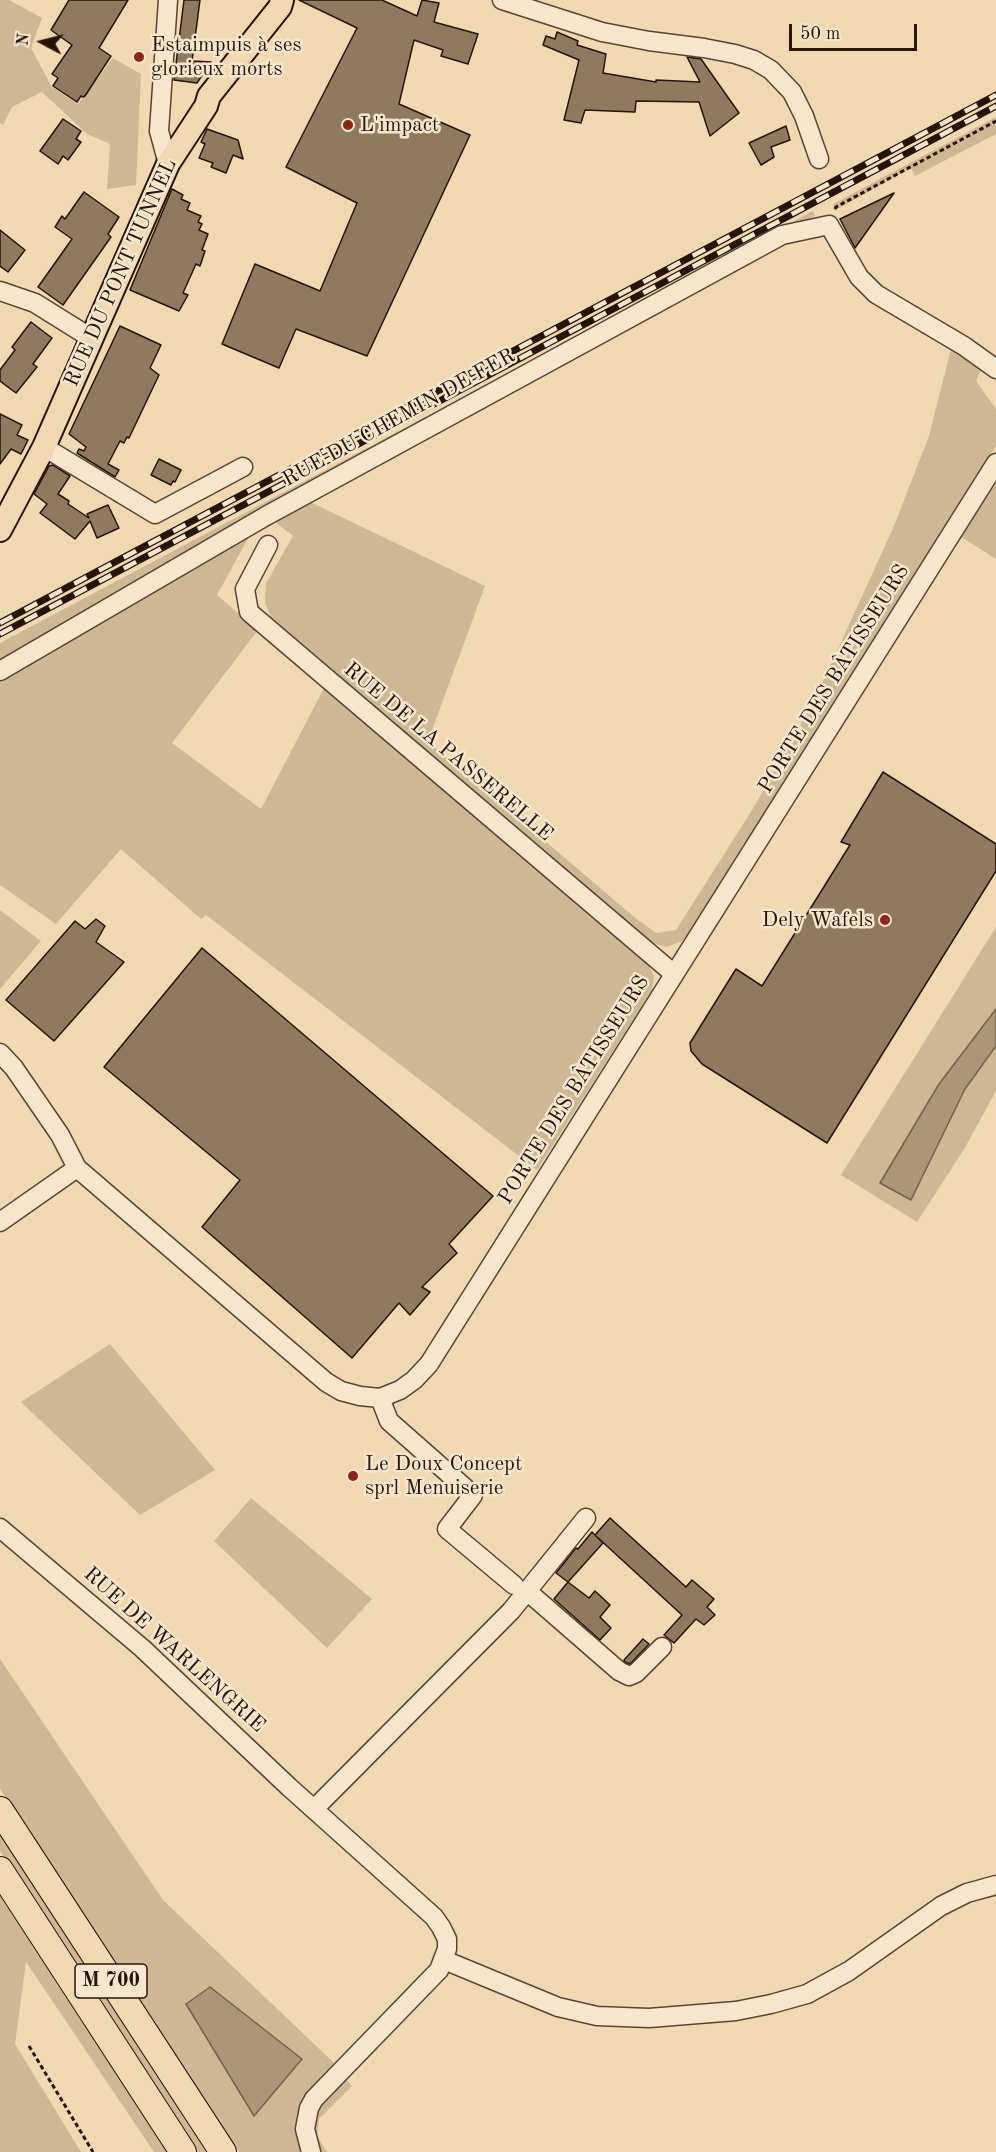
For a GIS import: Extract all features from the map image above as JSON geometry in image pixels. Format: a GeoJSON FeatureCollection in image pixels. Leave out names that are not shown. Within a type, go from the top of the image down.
{"type":"FeatureCollection","features":[{"type":"Feature","properties":{"kind":"highway","name":"M 700"},"geometry":{"type":"LineString","coordinates":[[0,1810],[223,2152]]}},
{"type":"Feature","properties":{"kind":"highway","name":"M 700"},"geometry":{"type":"LineString","coordinates":[[0,1870],[183,2152]]}},
{"type":"Feature","properties":{"kind":"main road","name":"RUE DU PONT TUNNEL"},"geometry":{"type":"LineString","coordinates":[[0,530],[44,447],[168,164],[206,106],[209,96],[280,7],[282,0]]}},
{"type":"Feature","properties":{"kind":"street"},"geometry":{"type":"LineString","coordinates":[[168,0],[159,131],[168,164]]}},
{"type":"Feature","properties":{"kind":"street"},"geometry":{"type":"LineString","coordinates":[[502,0],[602,32],[704,48],[754,60],[771,70],[792,92],[804,116],[819,159]]}},
{"type":"Feature","properties":{"kind":"street"},"geometry":{"type":"LineString","coordinates":[[829,225],[859,277],[876,294],[964,346],[993,367]]}},
{"type":"Feature","properties":{"kind":"street","name":"RUE DU CHEMIN DE FER"},"geometry":{"type":"LineString","coordinates":[[0,670],[266,516],[772,240],[782,235],[829,225]]}},
{"type":"Feature","properties":{"kind":"street"},"geometry":{"type":"LineString","coordinates":[[0,291],[35,303],[91,338]]}},
{"type":"Feature","properties":{"kind":"street"},"geometry":{"type":"LineString","coordinates":[[44,447],[155,514],[243,467]]}},
{"type":"Feature","properties":{"kind":"street","name":"PORTE DES BÂTISSEURS"},"geometry":{"type":"LineString","coordinates":[[380,1398],[400,1390],[414,1380],[429,1364],[996,463]]}},
{"type":"Feature","properties":{"kind":"street","name":"RUE DE LA PASSERELLE"},"geometry":{"type":"LineString","coordinates":[[268,545],[245,589],[249,612],[674,974]]}},
{"type":"Feature","properties":{"kind":"street"},"geometry":{"type":"LineString","coordinates":[[0,1053],[14,1068],[60,1135],[77,1168],[326,1382],[341,1391],[380,1398],[389,1421],[473,1495],[447,1529],[619,1671],[629,1676],[662,1647]]}},
{"type":"Feature","properties":{"kind":"street"},"geometry":{"type":"LineString","coordinates":[[0,1222],[77,1168]]}},
{"type":"Feature","properties":{"kind":"street"},"geometry":{"type":"LineString","coordinates":[[315,1808],[489,1633],[521,1588],[586,1518]]}},
{"type":"Feature","properties":{"kind":"street","name":"RUE DE WARLENGRIE"},"geometry":{"type":"LineString","coordinates":[[0,1528],[142,1648],[289,1787],[434,1917],[447,1939],[444,1959]]}},
{"type":"Feature","properties":{"kind":"street"},"geometry":{"type":"LineString","coordinates":[[311,2152],[305,2129],[309,2108],[314,2098],[432,1977],[444,1959],[558,2007],[597,2016],[649,2018],[736,2011],[807,1994],[849,1971],[941,1906],[967,1893],[996,1885]]}},
{"type":"Feature","properties":{"kind":"path"},"geometry":{"type":"LineString","coordinates":[[829,225],[836,207],[996,121]]}},
{"type":"Feature","properties":{"kind":"path"},"geometry":{"type":"LineString","coordinates":[[29,2046],[93,2152]]}},
{"type":"Feature","properties":{"kind":"shaded area"},"geometry":{"type":"Polygon","coordinates":[[[0,0],[9,0],[42,18],[31,48],[52,87],[78,104],[113,58],[141,74],[136,185],[107,189],[110,144],[87,134],[42,92],[12,107],[3,125],[0,123],[0,0]]]}},
{"type":"Feature","properties":{"kind":"shaded area"},"geometry":{"type":"Polygon","coordinates":[[[996,117],[996,134],[915,176],[911,168],[834,211],[833,204],[996,117]]]}},
{"type":"Feature","properties":{"kind":"shaded area"},"geometry":{"type":"Polygon","coordinates":[[[813,211],[815,216],[782,231],[0,664],[0,643],[813,211]]]}},
{"type":"Feature","properties":{"kind":"shaded area"},"geometry":{"type":"Polygon","coordinates":[[[952,345],[983,365],[976,381],[996,409],[996,446],[695,925],[682,941],[667,947],[652,943],[271,617],[265,603],[266,583],[293,536],[274,521],[251,533],[217,595],[258,630],[172,743],[261,809],[324,688],[649,966],[654,977],[652,990],[537,1170],[206,915],[201,919],[121,849],[56,924],[0,885],[0,676],[304,499],[485,586],[428,741],[634,917],[656,933],[676,930],[754,807],[816,697],[894,526],[929,436],[952,345]]]}},
{"type":"Feature","properties":{"kind":"shaded area"},"geometry":{"type":"Polygon","coordinates":[[[996,479],[996,559],[961,537],[996,479]]]}},
{"type":"Feature","properties":{"kind":"shaded area"},"geometry":{"type":"Polygon","coordinates":[[[0,910],[41,941],[0,989],[0,910]]]}},
{"type":"Feature","properties":{"kind":"shaded area"},"geometry":{"type":"Polygon","coordinates":[[[996,927],[996,1009],[939,1084],[881,1183],[911,1199],[965,1089],[996,1046],[996,1091],[963,1151],[917,1222],[841,1175],[996,927]]]}},
{"type":"Feature","properties":{"kind":"shaded area"},"geometry":{"type":"Polygon","coordinates":[[[996,1009],[996,1046],[965,1089],[911,1200],[880,1183],[939,1084],[996,1009]]]}},
{"type":"Feature","properties":{"kind":"shaded area"},"geometry":{"type":"Polygon","coordinates":[[[110,1344],[215,1470],[140,1515],[21,1402],[110,1344]]]}},
{"type":"Feature","properties":{"kind":"shaded area"},"geometry":{"type":"Polygon","coordinates":[[[251,1498],[372,1599],[327,1648],[214,1541],[251,1498]]]}},
{"type":"Feature","properties":{"kind":"shaded area"},"geometry":{"type":"Polygon","coordinates":[[[0,1659],[163,1900],[333,2062],[352,2086],[319,2119],[317,2136],[327,2152],[239,2152],[0,1789],[0,1659]]]}},
{"type":"Feature","properties":{"kind":"shaded area"},"geometry":{"type":"Polygon","coordinates":[[[0,1828],[209,2152],[196,2152],[0,1851],[0,1828]]]}},
{"type":"Feature","properties":{"kind":"shaded area"},"geometry":{"type":"Polygon","coordinates":[[[0,1886],[171,2152],[154,2152],[26,1962],[15,2044],[81,2152],[0,2152],[0,1886]]]}},
{"type":"Feature","properties":{"kind":"shaded area"},"geometry":{"type":"Polygon","coordinates":[[[210,1987],[302,2059],[254,2116],[186,2004],[210,1987]]]}},
{"type":"Feature","properties":{"kind":"building"},"geometry":{"type":"Polygon","coordinates":[[[69,0],[128,0],[99,48],[111,56],[85,96],[81,96],[77,102],[53,86],[58,78],[52,74],[72,45],[51,30],[69,0]]]}},
{"type":"Feature","properties":{"kind":"building"},"geometry":{"type":"Polygon","coordinates":[[[184,0],[200,0],[192,61],[211,62],[197,83],[174,80],[184,0]]]}},
{"type":"Feature","properties":{"kind":"building"},"geometry":{"type":"Polygon","coordinates":[[[299,0],[382,0],[417,16],[422,0],[439,3],[434,22],[478,34],[468,64],[441,56],[443,50],[414,40],[399,104],[470,135],[367,356],[296,329],[279,368],[222,344],[255,264],[320,291],[357,203],[286,167],[357,28],[299,0]]]}},
{"type":"Feature","properties":{"kind":"building"},"geometry":{"type":"Polygon","coordinates":[[[557,32],[578,41],[577,45],[606,54],[603,73],[656,82],[656,80],[700,82],[687,57],[701,59],[739,113],[710,136],[699,102],[636,101],[635,112],[585,110],[581,123],[564,120],[579,60],[543,45],[546,36],[555,39],[557,32]]]}},
{"type":"Feature","properties":{"kind":"building"},"geometry":{"type":"Polygon","coordinates":[[[63,119],[81,131],[76,139],[81,142],[68,160],[63,156],[58,164],[40,151],[63,119]]]}},
{"type":"Feature","properties":{"kind":"building"},"geometry":{"type":"Polygon","coordinates":[[[786,126],[790,140],[771,147],[774,157],[761,165],[749,143],[786,126]]]}},
{"type":"Feature","properties":{"kind":"building"},"geometry":{"type":"Polygon","coordinates":[[[207,129],[238,140],[243,159],[233,155],[226,173],[211,167],[213,163],[199,158],[205,144],[201,142],[207,129]]]}},
{"type":"Feature","properties":{"kind":"building"},"geometry":{"type":"Polygon","coordinates":[[[172,189],[183,195],[181,199],[190,203],[187,210],[201,216],[198,222],[202,224],[199,230],[208,234],[202,250],[205,251],[200,266],[196,264],[183,293],[188,295],[179,311],[130,290],[172,189]]]}},
{"type":"Feature","properties":{"kind":"building"},"geometry":{"type":"Polygon","coordinates":[[[84,192],[119,217],[108,234],[111,237],[63,305],[38,287],[72,239],[55,227],[62,216],[65,219],[84,192]]]}},
{"type":"Feature","properties":{"kind":"building"},"geometry":{"type":"Polygon","coordinates":[[[894,193],[855,248],[840,219],[894,193]]]}},
{"type":"Feature","properties":{"kind":"building"},"geometry":{"type":"Polygon","coordinates":[[[0,230],[25,250],[8,272],[0,266],[0,230]]]}},
{"type":"Feature","properties":{"kind":"building"},"geometry":{"type":"Polygon","coordinates":[[[31,322],[52,338],[33,364],[37,367],[16,393],[0,381],[0,370],[15,350],[12,347],[31,322]]]}},
{"type":"Feature","properties":{"kind":"building"},"geometry":{"type":"Polygon","coordinates":[[[120,326],[161,345],[150,368],[159,375],[129,438],[127,437],[124,443],[120,441],[108,464],[119,470],[115,477],[77,453],[79,449],[84,451],[86,447],[69,434],[120,326]]]}},
{"type":"Feature","properties":{"kind":"building"},"geometry":{"type":"Polygon","coordinates":[[[0,414],[22,425],[17,435],[28,440],[21,454],[11,449],[0,464],[0,414]]]}},
{"type":"Feature","properties":{"kind":"building"},"geometry":{"type":"Polygon","coordinates":[[[159,459],[181,470],[171,485],[151,475],[159,459]]]}},
{"type":"Feature","properties":{"kind":"building"},"geometry":{"type":"Polygon","coordinates":[[[53,465],[70,476],[58,494],[69,501],[68,504],[89,518],[87,514],[108,505],[119,528],[97,538],[90,521],[75,539],[40,513],[47,504],[34,494],[49,466],[53,465]]]}},
{"type":"Feature","properties":{"kind":"building","name":"Dely Wafels"},"geometry":{"type":"Polygon","coordinates":[[[883,772],[996,844],[996,871],[827,1143],[702,1064],[691,1051],[690,1043],[736,969],[762,986],[850,845],[841,842],[883,772]]]}},
{"type":"Feature","properties":{"kind":"building"},"geometry":{"type":"Polygon","coordinates":[[[96,919],[105,926],[96,942],[124,962],[54,1041],[6,1000],[75,921],[85,929],[96,919]]]}},
{"type":"Feature","properties":{"kind":"building"},"geometry":{"type":"Polygon","coordinates":[[[202,948],[493,1196],[449,1244],[457,1253],[422,1287],[430,1292],[410,1315],[399,1303],[352,1358],[202,1227],[240,1180],[104,1067],[202,948]]]}},
{"type":"Feature","properties":{"kind":"building"},"geometry":{"type":"Polygon","coordinates":[[[610,1518],[686,1587],[692,1580],[714,1599],[707,1607],[715,1615],[704,1625],[696,1619],[674,1643],[664,1635],[682,1615],[596,1536],[603,1543],[568,1582],[556,1573],[576,1548],[578,1549],[592,1532],[595,1535],[610,1518]]]}},
{"type":"Feature","properties":{"kind":"building"},"geometry":{"type":"Polygon","coordinates":[[[568,1582],[589,1598],[595,1591],[610,1605],[600,1617],[611,1628],[600,1640],[554,1599],[568,1582]]]}},
{"type":"Feature","properties":{"kind":"building"},"geometry":{"type":"Polygon","coordinates":[[[643,1639],[649,1644],[630,1664],[625,1662],[624,1660],[643,1639]]]}},
{"type":"Feature","properties":{"kind":"railway"},"geometry":{"type":"LineString","coordinates":[[0,623],[996,95]]}},
{"type":"Feature","properties":{"kind":"railway"},"geometry":{"type":"LineString","coordinates":[[0,634],[996,106]]}},
{"type":"Feature","properties":{"kind":"place","name":"Estaimpuis à ses glorieux morts"},"geometry":{"type":"Point","coordinates":[139,57]}},
{"type":"Feature","properties":{"kind":"place","name":"L'impact"},"geometry":{"type":"Point","coordinates":[348,125]}},
{"type":"Feature","properties":{"kind":"place","name":"Dely Wafels"},"geometry":{"type":"Point","coordinates":[885,920]}},
{"type":"Feature","properties":{"kind":"place","name":"Le Doux Concept sprl Menuiserie"},"geometry":{"type":"Point","coordinates":[353,1476]}}]}
